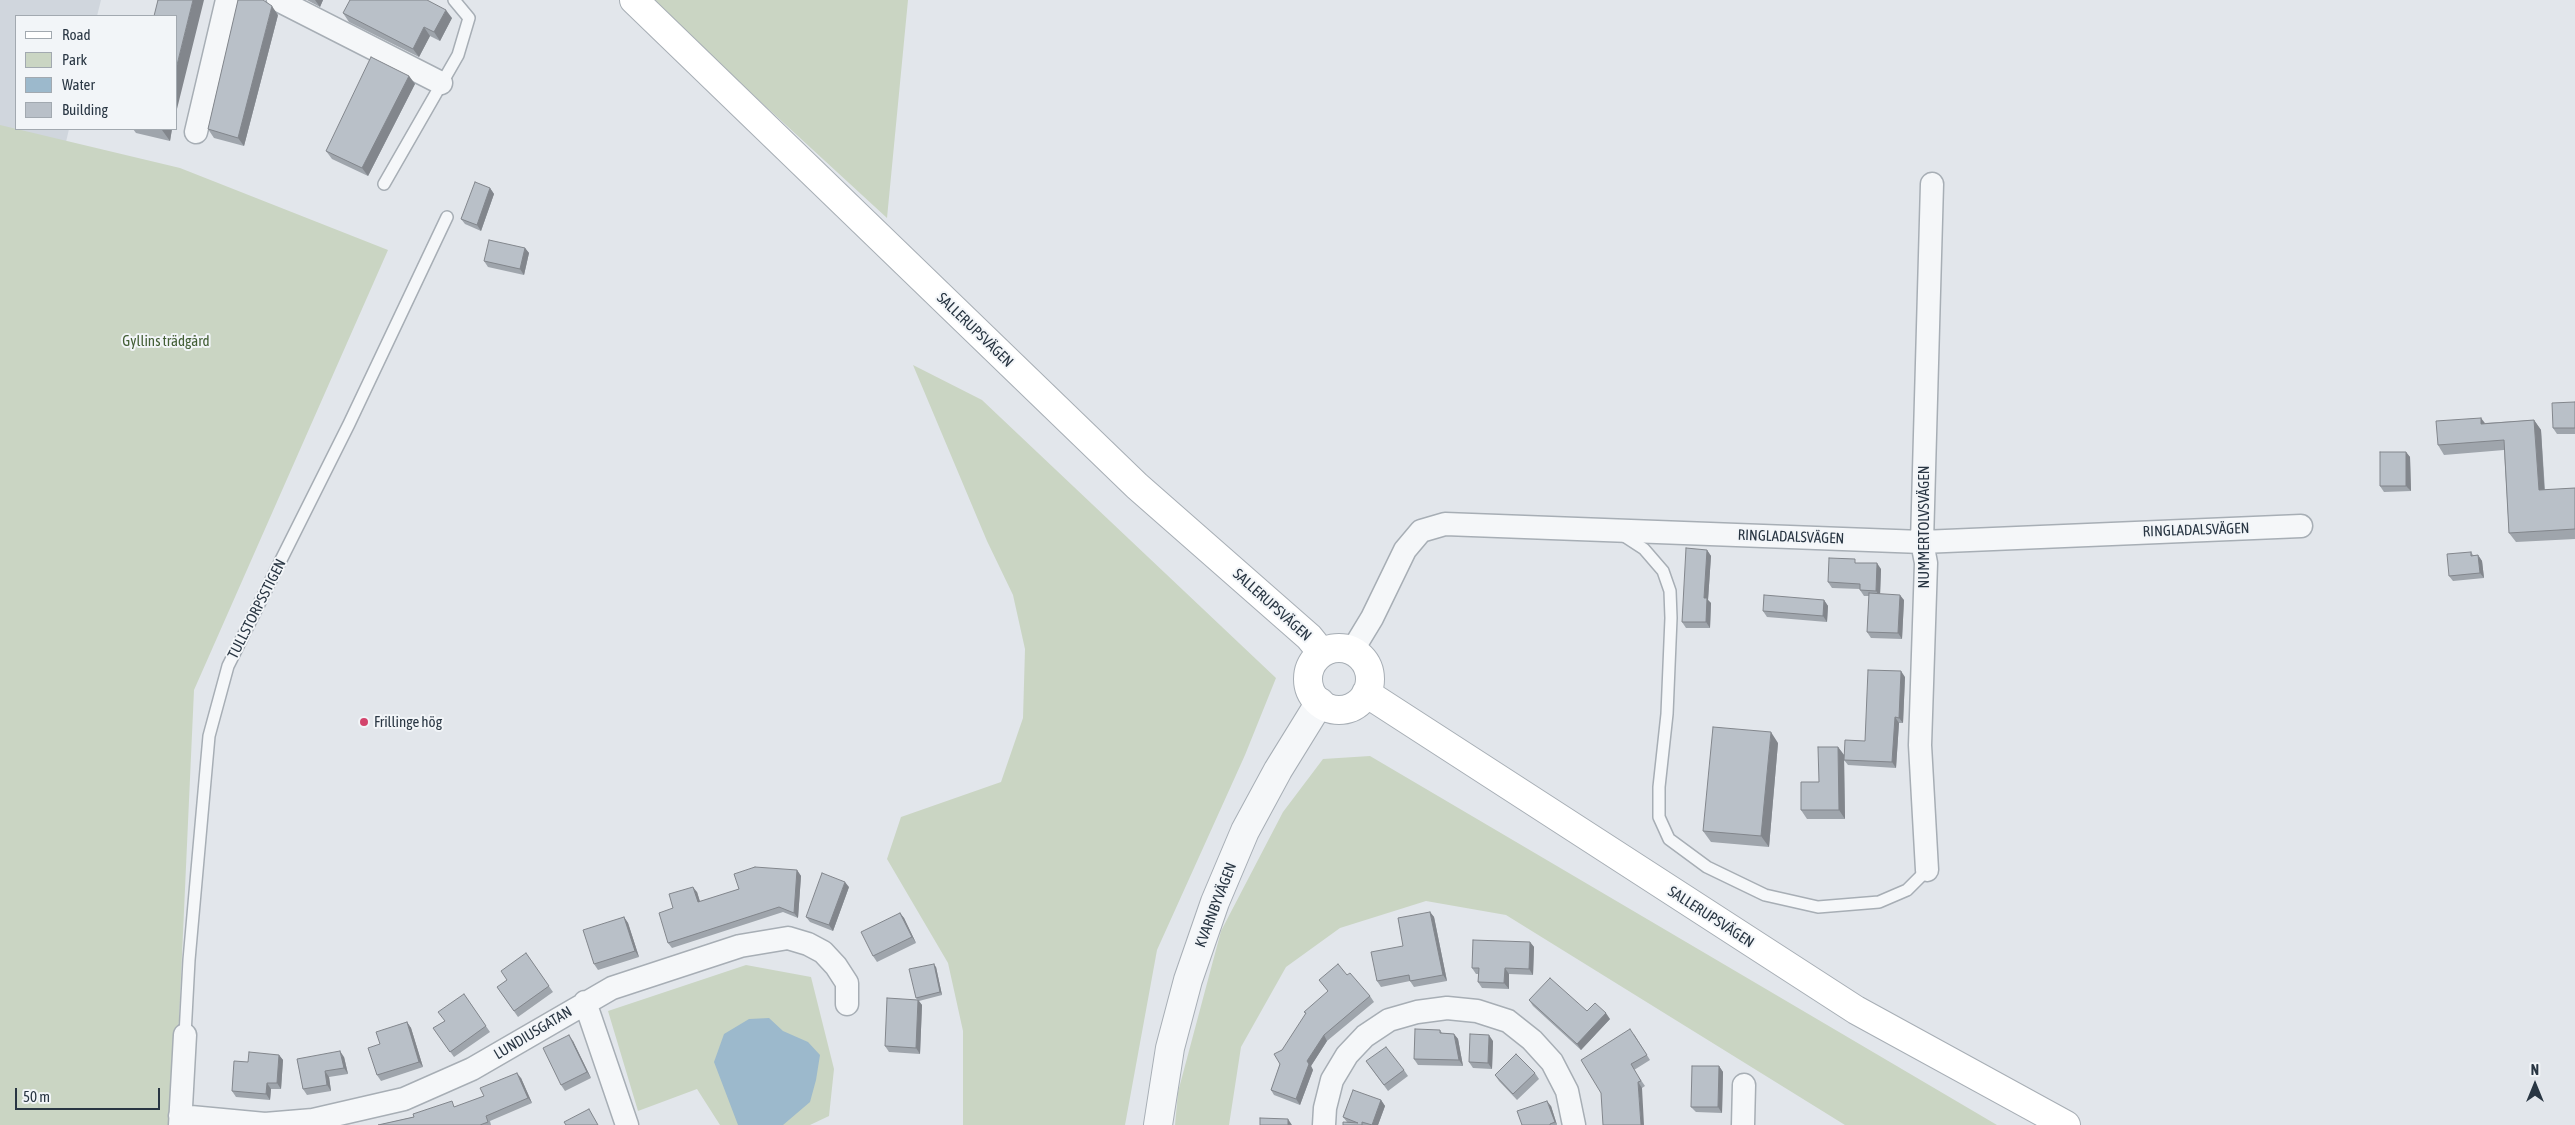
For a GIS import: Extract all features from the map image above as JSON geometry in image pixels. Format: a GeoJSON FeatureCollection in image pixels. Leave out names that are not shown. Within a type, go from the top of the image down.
{"type":"FeatureCollection","features":[{"type":"Feature","properties":{"kind":"main road","name":"SALLERUPSVÄGEN"},"geometry":{"type":"LineString","coordinates":[[634,0],[1130,479],[1309,636],[1322,653]]}},
{"type":"Feature","properties":{"kind":"main road","name":"SALLERUPSVÄGEN"},"geometry":{"type":"LineString","coordinates":[[1320,702],[1310,690],[1308,680],[1313,662],[1322,653],[1337,648],[1352,651]]}},
{"type":"Feature","properties":{"kind":"main road"},"geometry":{"type":"LineString","coordinates":[[1320,702],[1334,709],[1345,709],[1355,705],[1366,693],[1370,679],[1368,669],[1363,660],[1352,651]]}},
{"type":"Feature","properties":{"kind":"main road","name":"SALLERUPSVÄGEN"},"geometry":{"type":"LineString","coordinates":[[1366,693],[1856,1010],[2066,1125]]}},
{"type":"Feature","properties":{"kind":"street"},"geometry":{"type":"LineString","coordinates":[[196,132],[226,0]]}},
{"type":"Feature","properties":{"kind":"street"},"geometry":{"type":"LineString","coordinates":[[278,0],[442,83]]}},
{"type":"Feature","properties":{"kind":"street","name":"NUMMERTOLVSVÄGEN"},"geometry":{"type":"LineString","coordinates":[[1927,870],[1920,745],[1926,563],[1922,542],[1932,184]]}},
{"type":"Feature","properties":{"kind":"street","name":"RINGLADALSVÄGEN"},"geometry":{"type":"LineString","coordinates":[[1352,651],[1376,609],[1405,550],[1421,531],[1445,524],[1922,542],[2301,526]]}},
{"type":"Feature","properties":{"kind":"street","name":"KVARNBYVÄGEN"},"geometry":{"type":"LineString","coordinates":[[1158,1125],[1170,1048],[1188,980],[1215,902],[1245,831],[1278,770],[1320,702]]}},
{"type":"Feature","properties":{"kind":"street","name":"LUNDIUSGATAN"},"geometry":{"type":"LineString","coordinates":[[180,1121],[265,1124],[313,1120],[404,1099],[472,1069],[612,988],[731,949],[788,938],[808,944],[823,952],[836,966],[847,983],[847,1004]]}},
{"type":"Feature","properties":{"kind":"street"},"geometry":{"type":"LineString","coordinates":[[585,1002],[627,1125]]}},
{"type":"Feature","properties":{"kind":"street"},"geometry":{"type":"LineString","coordinates":[[1324,1125],[1325,1108],[1332,1080],[1347,1055],[1365,1036],[1389,1020],[1417,1012],[1447,1008],[1477,1011],[1508,1021],[1532,1040],[1552,1062],[1567,1091],[1574,1125]]}},
{"type":"Feature","properties":{"kind":"street"},"geometry":{"type":"LineString","coordinates":[[180,1121],[185,1034]]}},
{"type":"Feature","properties":{"kind":"street"},"geometry":{"type":"LineString","coordinates":[[1743,1125],[1744,1086]]}},
{"type":"Feature","properties":{"kind":"lane"},"geometry":{"type":"LineString","coordinates":[[384,184],[458,55],[469,18],[454,0]]}},
{"type":"Feature","properties":{"kind":"lane","name":"TULLSTORPSSTIGEN"},"geometry":{"type":"LineString","coordinates":[[185,1034],[189,960],[209,736],[228,666],[349,424],[447,217]]}},
{"type":"Feature","properties":{"kind":"lane"},"geometry":{"type":"LineString","coordinates":[[1615,530],[1644,549],[1663,571],[1670,591],[1671,618],[1667,714],[1659,787],[1659,817],[1669,839],[1707,867],[1765,895],[1818,907],[1879,902],[1907,890],[1927,870]]}},
{"type":"Feature","properties":{"kind":"shaded area"},"geometry":{"type":"Polygon","coordinates":[[[0,0],[101,0],[97,15],[15,15],[15,130],[0,126],[0,0]]]}},
{"type":"Feature","properties":{"kind":"shaded area"},"geometry":{"type":"Polygon","coordinates":[[[16,130],[69,130],[66,142],[16,130]]]}},
{"type":"Feature","properties":{"kind":"green space"},"geometry":{"type":"Polygon","coordinates":[[[650,0],[908,0],[887,218],[650,0]]]}},
{"type":"Feature","properties":{"kind":"green space","name":"Gyllins trädgård"},"geometry":{"type":"Polygon","coordinates":[[[0,125],[180,168],[388,250],[194,690],[179,1021],[168,1125],[0,1125],[0,125]]]}},
{"type":"Feature","properties":{"kind":"green space"},"geometry":{"type":"Polygon","coordinates":[[[913,365],[982,400],[1276,678],[1245,755],[1157,950],[1125,1125],[963,1125],[963,1031],[948,963],[887,859],[901,817],[1001,782],[1023,718],[1025,649],[1013,595],[987,541],[913,365]]]}},
{"type":"Feature","properties":{"kind":"green space"},"geometry":{"type":"Polygon","coordinates":[[[1370,756],[1997,1125],[1845,1125],[1506,915],[1426,901],[1340,928],[1286,967],[1241,1047],[1229,1125],[1175,1125],[1178,1092],[1221,931],[1283,812],[1323,759],[1370,756]]]}},
{"type":"Feature","properties":{"kind":"green space"},"geometry":{"type":"Polygon","coordinates":[[[746,965],[811,977],[834,1069],[829,1116],[810,1125],[720,1125],[697,1089],[638,1111],[608,1011],[746,965]]]}},
{"type":"Feature","properties":{"kind":"water"},"geometry":{"type":"Polygon","coordinates":[[[769,1018],[783,1031],[808,1042],[820,1055],[810,1102],[783,1125],[738,1125],[714,1062],[724,1034],[749,1019],[769,1018]]]}},
{"type":"Feature","properties":{"kind":"building"},"geometry":{"type":"Polygon","coordinates":[[[158,0],[193,0],[178,61],[178,15],[154,15],[158,0]]]}},
{"type":"Feature","properties":{"kind":"building"},"geometry":{"type":"Polygon","coordinates":[[[238,0],[263,0],[272,6],[238,138],[208,129],[238,0]]]}},
{"type":"Feature","properties":{"kind":"building"},"geometry":{"type":"Polygon","coordinates":[[[350,0],[427,0],[446,10],[434,32],[424,27],[413,49],[343,13],[350,0]]]}},
{"type":"Feature","properties":{"kind":"building"},"geometry":{"type":"Polygon","coordinates":[[[371,57],[409,76],[362,168],[326,151],[371,57]]]}},
{"type":"Feature","properties":{"kind":"building"},"geometry":{"type":"Polygon","coordinates":[[[475,182],[490,188],[477,225],[461,219],[475,182]]]}},
{"type":"Feature","properties":{"kind":"building"},"geometry":{"type":"Polygon","coordinates":[[[489,240],[525,248],[520,269],[484,261],[489,240]]]}},
{"type":"Feature","properties":{"kind":"building"},"geometry":{"type":"Polygon","coordinates":[[[2575,402],[2575,428],[2553,428],[2552,403],[2575,402]]]}},
{"type":"Feature","properties":{"kind":"building"},"geometry":{"type":"Polygon","coordinates":[[[2481,418],[2481,424],[2534,420],[2539,490],[2575,488],[2575,529],[2509,533],[2504,440],[2438,445],[2436,421],[2481,418]]]}},
{"type":"Feature","properties":{"kind":"building"},"geometry":{"type":"Polygon","coordinates":[[[2380,452],[2406,452],[2406,486],[2380,486],[2380,452]]]}},
{"type":"Feature","properties":{"kind":"building"},"geometry":{"type":"Polygon","coordinates":[[[1686,548],[1707,550],[1704,598],[1707,598],[1706,622],[1682,622],[1686,548]]]}},
{"type":"Feature","properties":{"kind":"building"},"geometry":{"type":"Polygon","coordinates":[[[2471,552],[2471,556],[2478,555],[2480,573],[2449,576],[2447,554],[2471,552]]]}},
{"type":"Feature","properties":{"kind":"building"},"geometry":{"type":"Polygon","coordinates":[[[1829,558],[1855,559],[1855,563],[1877,563],[1876,591],[1860,590],[1860,584],[1828,582],[1829,558]]]}},
{"type":"Feature","properties":{"kind":"building"},"geometry":{"type":"Polygon","coordinates":[[[1869,593],[1900,595],[1898,633],[1867,632],[1869,593]]]}},
{"type":"Feature","properties":{"kind":"building"},"geometry":{"type":"Polygon","coordinates":[[[1764,595],[1824,600],[1823,616],[1763,611],[1764,595]]]}},
{"type":"Feature","properties":{"kind":"building"},"geometry":{"type":"Polygon","coordinates":[[[1868,670],[1901,671],[1899,718],[1895,717],[1892,762],[1844,760],[1845,740],[1865,741],[1868,670]]]}},
{"type":"Feature","properties":{"kind":"building"},"geometry":{"type":"Polygon","coordinates":[[[1713,727],[1771,732],[1761,836],[1703,831],[1713,727]]]}},
{"type":"Feature","properties":{"kind":"building"},"geometry":{"type":"Polygon","coordinates":[[[1818,747],[1838,747],[1839,810],[1801,810],[1801,782],[1819,782],[1818,747]]]}},
{"type":"Feature","properties":{"kind":"building"},"geometry":{"type":"Polygon","coordinates":[[[755,867],[797,870],[794,913],[779,907],[668,943],[659,913],[673,908],[669,894],[693,887],[698,902],[739,889],[734,874],[755,867]]]}},
{"type":"Feature","properties":{"kind":"building"},"geometry":{"type":"Polygon","coordinates":[[[822,873],[845,882],[829,925],[806,917],[822,873]]]}},
{"type":"Feature","properties":{"kind":"building"},"geometry":{"type":"Polygon","coordinates":[[[1430,912],[1443,975],[1410,981],[1409,975],[1377,981],[1371,952],[1403,946],[1398,918],[1430,912]]]}},
{"type":"Feature","properties":{"kind":"building"},"geometry":{"type":"Polygon","coordinates":[[[900,913],[912,937],[873,956],[861,932],[900,913]]]}},
{"type":"Feature","properties":{"kind":"building"},"geometry":{"type":"Polygon","coordinates":[[[624,917],[635,951],[594,964],[583,930],[624,917]]]}},
{"type":"Feature","properties":{"kind":"building"},"geometry":{"type":"Polygon","coordinates":[[[1473,940],[1530,942],[1529,969],[1505,968],[1504,983],[1478,982],[1479,968],[1472,968],[1473,940]]]}},
{"type":"Feature","properties":{"kind":"building"},"geometry":{"type":"Polygon","coordinates":[[[526,953],[549,986],[514,1011],[497,987],[507,980],[501,971],[526,953]]]}},
{"type":"Feature","properties":{"kind":"building"},"geometry":{"type":"Polygon","coordinates":[[[934,964],[940,992],[916,998],[909,969],[934,964]]]}},
{"type":"Feature","properties":{"kind":"building"},"geometry":{"type":"Polygon","coordinates":[[[1338,964],[1347,975],[1350,973],[1370,996],[1324,1035],[1307,1061],[1309,1064],[1296,1099],[1271,1090],[1280,1064],[1274,1054],[1282,1050],[1306,1013],[1304,1012],[1328,991],[1319,980],[1338,964]]]}},
{"type":"Feature","properties":{"kind":"building"},"geometry":{"type":"Polygon","coordinates":[[[1550,978],[1587,1011],[1595,1003],[1606,1013],[1577,1044],[1529,1000],[1550,978]]]}},
{"type":"Feature","properties":{"kind":"building"},"geometry":{"type":"Polygon","coordinates":[[[464,994],[486,1026],[450,1052],[433,1028],[445,1021],[438,1012],[464,994]]]}},
{"type":"Feature","properties":{"kind":"building"},"geometry":{"type":"Polygon","coordinates":[[[887,998],[918,1000],[916,1048],[885,1046],[887,998]]]}},
{"type":"Feature","properties":{"kind":"building"},"geometry":{"type":"Polygon","coordinates":[[[407,1022],[419,1062],[377,1075],[368,1048],[380,1044],[376,1032],[407,1022]]]}},
{"type":"Feature","properties":{"kind":"building"},"geometry":{"type":"Polygon","coordinates":[[[1415,1029],[1440,1030],[1440,1033],[1454,1034],[1459,1060],[1414,1059],[1415,1029]]]}},
{"type":"Feature","properties":{"kind":"building"},"geometry":{"type":"Polygon","coordinates":[[[1630,1029],[1647,1055],[1631,1064],[1641,1081],[1638,1082],[1641,1125],[1603,1125],[1601,1093],[1581,1060],[1630,1029]]]}},
{"type":"Feature","properties":{"kind":"building"},"geometry":{"type":"Polygon","coordinates":[[[1470,1034],[1489,1035],[1488,1063],[1469,1062],[1470,1034]]]}},
{"type":"Feature","properties":{"kind":"building"},"geometry":{"type":"Polygon","coordinates":[[[569,1035],[587,1072],[561,1085],[543,1048],[569,1035]]]}},
{"type":"Feature","properties":{"kind":"building"},"geometry":{"type":"Polygon","coordinates":[[[1386,1047],[1404,1070],[1384,1085],[1366,1061],[1386,1047]]]}},
{"type":"Feature","properties":{"kind":"building"},"geometry":{"type":"Polygon","coordinates":[[[340,1051],[344,1068],[325,1071],[327,1085],[303,1089],[297,1059],[340,1051]]]}},
{"type":"Feature","properties":{"kind":"building"},"geometry":{"type":"Polygon","coordinates":[[[249,1052],[279,1055],[277,1083],[267,1083],[266,1094],[232,1091],[234,1061],[248,1062],[249,1052]]]}},
{"type":"Feature","properties":{"kind":"building"},"geometry":{"type":"Polygon","coordinates":[[[1516,1054],[1535,1073],[1513,1094],[1495,1075],[1516,1054]]]}},
{"type":"Feature","properties":{"kind":"building"},"geometry":{"type":"Polygon","coordinates":[[[1692,1066],[1719,1066],[1718,1107],[1691,1107],[1692,1066]]]}},
{"type":"Feature","properties":{"kind":"building"},"geometry":{"type":"Polygon","coordinates":[[[517,1073],[528,1098],[486,1116],[488,1122],[480,1125],[378,1125],[414,1117],[413,1114],[452,1101],[454,1107],[484,1096],[480,1088],[517,1073]]]}},
{"type":"Feature","properties":{"kind":"building"},"geometry":{"type":"Polygon","coordinates":[[[1353,1090],[1381,1100],[1372,1125],[1362,1122],[1362,1125],[1343,1125],[1343,1122],[1358,1123],[1343,1117],[1353,1090]]]}},
{"type":"Feature","properties":{"kind":"building"},"geometry":{"type":"Polygon","coordinates":[[[1547,1101],[1555,1122],[1550,1125],[1522,1125],[1517,1111],[1547,1101]]]}},
{"type":"Feature","properties":{"kind":"building"},"geometry":{"type":"Polygon","coordinates":[[[589,1109],[598,1125],[566,1125],[564,1122],[589,1109]]]}},
{"type":"Feature","properties":{"kind":"building"},"geometry":{"type":"Polygon","coordinates":[[[1260,1118],[1288,1119],[1288,1125],[1260,1125],[1260,1118]]]}},
{"type":"Feature","properties":{"kind":"place","name":"Frillinge hög"},"geometry":{"type":"Point","coordinates":[364,722]}}]}
